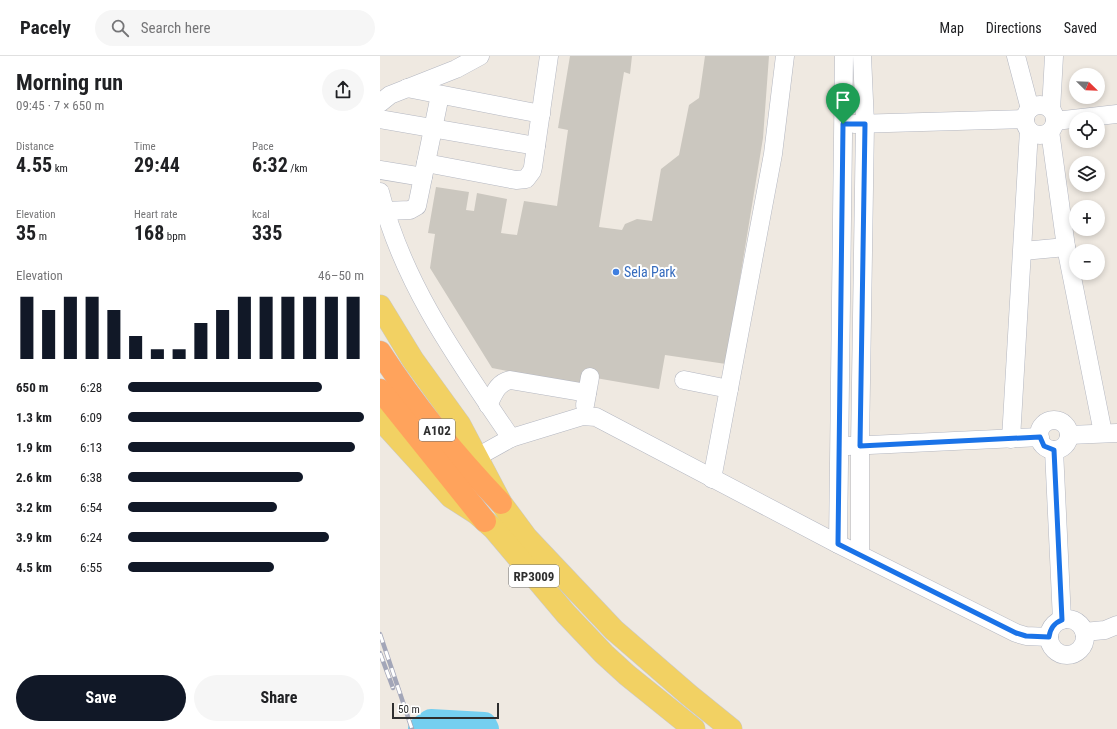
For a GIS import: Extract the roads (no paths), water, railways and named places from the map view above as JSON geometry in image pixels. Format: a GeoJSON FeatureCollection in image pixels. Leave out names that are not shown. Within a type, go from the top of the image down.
{"type":"FeatureCollection","features":[{"type":"Feature","properties":{"kind":"highway","name":"A102"},"geometry":{"type":"LineString","coordinates":[[380,352],[417,406],[440,435],[501,503]]}},
{"type":"Feature","properties":{"kind":"highway","name":"A102"},"geometry":{"type":"LineString","coordinates":[[380,390],[485,520]]}},
{"type":"Feature","properties":{"kind":"main road","name":"RP3009"},"geometry":{"type":"LineString","coordinates":[[380,306],[413,360],[460,425],[501,503],[527,538],[605,621],[684,691],[731,729]]}},
{"type":"Feature","properties":{"kind":"main road","name":"RP3009"},"geometry":{"type":"LineString","coordinates":[[380,419],[451,497],[485,520],[494,529],[566,614],[604,654],[639,685],[694,729]]}},
{"type":"Feature","properties":{"kind":"street"},"geometry":{"type":"LineString","coordinates":[[380,103],[390,95],[456,69],[480,56]]}},
{"type":"Feature","properties":{"kind":"street"},"geometry":{"type":"LineString","coordinates":[[380,170],[424,170],[521,180],[526,179],[532,171],[549,56]]}},
{"type":"Feature","properties":{"kind":"street"},"geometry":{"type":"LineString","coordinates":[[712,479],[773,154],[785,56]]}},
{"type":"Feature","properties":{"kind":"street"},"geometry":{"type":"LineString","coordinates":[[838,544],[844,56]]}},
{"type":"Feature","properties":{"kind":"street"},"geometry":{"type":"LineString","coordinates":[[860,555],[860,446],[865,124],[862,56]]}},
{"type":"Feature","properties":{"kind":"street"},"geometry":{"type":"LineString","coordinates":[[1016,56],[1028,119],[1034,134],[1039,135],[1052,120],[1117,114]]}},
{"type":"Feature","properties":{"kind":"street"},"geometry":{"type":"LineString","coordinates":[[1054,56],[1052,120],[1066,247],[1110,433],[1069,435]]}},
{"type":"Feature","properties":{"kind":"street"},"geometry":{"type":"LineString","coordinates":[[407,88],[541,114]]}},
{"type":"Feature","properties":{"kind":"street"},"geometry":{"type":"LineString","coordinates":[[385,211],[410,210],[415,208],[418,204],[440,95]]}},
{"type":"Feature","properties":{"kind":"street"},"geometry":{"type":"LineString","coordinates":[[1011,439],[1028,119],[1041,105],[1052,120]]}},
{"type":"Feature","properties":{"kind":"street"},"geometry":{"type":"LineString","coordinates":[[380,119],[536,146]]}},
{"type":"Feature","properties":{"kind":"street"},"geometry":{"type":"LineString","coordinates":[[843,124],[1028,119]]}},
{"type":"Feature","properties":{"kind":"street"},"geometry":{"type":"LineString","coordinates":[[380,192],[396,245],[424,304],[441,333],[511,438]]}},
{"type":"Feature","properties":{"kind":"street"},"geometry":{"type":"LineString","coordinates":[[1022,251],[1066,247]]}},
{"type":"Feature","properties":{"kind":"street"},"geometry":{"type":"LineString","coordinates":[[488,405],[498,386],[503,382],[510,380],[588,385],[583,416]]}},
{"type":"Feature","properties":{"kind":"street"},"geometry":{"type":"LineString","coordinates":[[684,380],[728,388]]}},
{"type":"Feature","properties":{"kind":"street"},"geometry":{"type":"LineString","coordinates":[[476,457],[511,438],[583,416],[596,417],[838,544],[1016,633],[1026,636],[1049,637]]}},
{"type":"Feature","properties":{"kind":"street"},"geometry":{"type":"LineString","coordinates":[[1053,420],[1064,424],[1068,429],[1069,435],[1064,445],[1054,450],[1044,446],[1040,437],[1040,431],[1042,426],[1053,420]]}},
{"type":"Feature","properties":{"kind":"street"},"geometry":{"type":"LineString","coordinates":[[839,447],[1040,437]]}},
{"type":"Feature","properties":{"kind":"street"},"geometry":{"type":"LineString","coordinates":[[1054,450],[1062,620]]}},
{"type":"Feature","properties":{"kind":"street"},"geometry":{"type":"LineString","coordinates":[[1062,620],[1075,621],[1084,632],[1085,637],[1082,647],[1079,651],[1069,655],[1059,654],[1049,642],[1051,628],[1057,622],[1062,620]]}},
{"type":"Feature","properties":{"kind":"street"},"geometry":{"type":"LineString","coordinates":[[1084,632],[1104,630],[1117,625]]}},
{"type":"Feature","properties":{"kind":"waterway"},"geometry":{"type":"LineString","coordinates":[[421,729],[431,722],[484,725],[486,729]]}},
{"type":"Feature","properties":{"kind":"railway"},"geometry":{"type":"LineString","coordinates":[[380,634],[412,729]]}},
{"type":"Feature","properties":{"kind":"railway"},"geometry":{"type":"LineString","coordinates":[[380,653],[393,688]]}},
{"type":"Feature","properties":{"kind":"place","name":"Sela Park"},"geometry":{"type":"Point","coordinates":[616,272]}}]}
